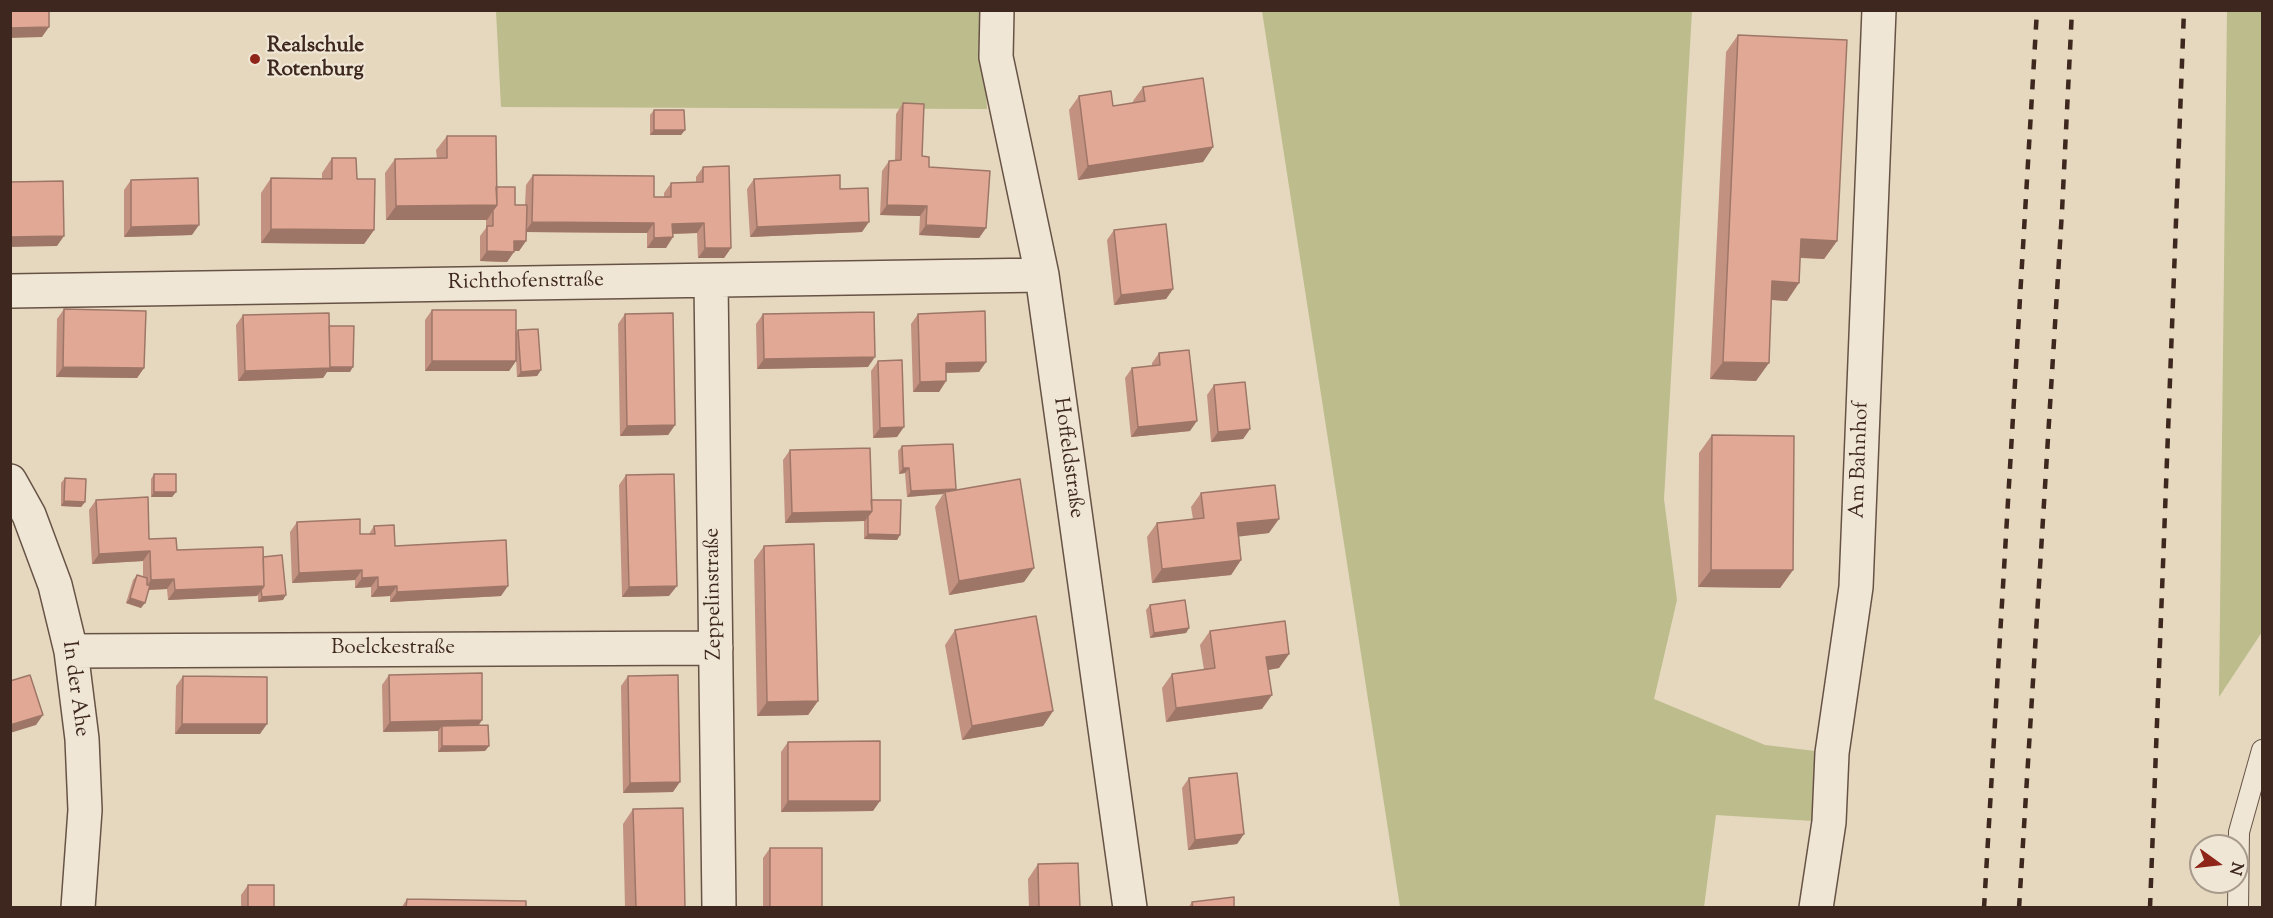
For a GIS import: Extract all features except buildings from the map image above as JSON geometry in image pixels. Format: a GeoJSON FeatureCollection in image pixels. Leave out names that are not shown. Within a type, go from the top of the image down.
{"type":"FeatureCollection","features":[{"type":"Feature","properties":{"kind":"street","name":"Hoffeldstraße"},"geometry":{"type":"LineString","coordinates":[[997,10],[996,57],[1042,275],[1130,908]]}},
{"type":"Feature","properties":{"kind":"street","name":"Am Bahnhof"},"geometry":{"type":"LineString","coordinates":[[1816,908],[1829,822],[1832,753],[1856,586],[1880,10]]}},
{"type":"Feature","properties":{"kind":"street","name":"Richthofenstraße"},"geometry":{"type":"LineString","coordinates":[[10,291],[1042,275]]}},
{"type":"Feature","properties":{"kind":"street","name":"Zeppelinstraße"},"geometry":{"type":"LineString","coordinates":[[711,281],[719,908]]}},
{"type":"Feature","properties":{"kind":"street","name":"In der Ahe"},"geometry":{"type":"LineString","coordinates":[[10,481],[28,515],[56,585],[70,651],[82,739],[85,810],[78,908]]}},
{"type":"Feature","properties":{"kind":"street","name":"Boelckestraße"},"geometry":{"type":"LineString","coordinates":[[70,651],[716,648]]}},
{"type":"Feature","properties":{"kind":"lane"},"geometry":{"type":"LineString","coordinates":[[2238,908],[2239,832],[2262,750]]}},
{"type":"Feature","properties":{"kind":"green space"},"geometry":{"type":"Polygon","coordinates":[[[496,11],[982,11],[987,109],[501,107],[496,11]]]}},
{"type":"Feature","properties":{"kind":"green space"},"geometry":{"type":"Polygon","coordinates":[[[1262,11],[1692,11],[1664,499],[1677,600],[1654,699],[1765,745],[1832,753],[1829,822],[1716,815],[1704,907],[1400,907],[1262,11]]]}},
{"type":"Feature","properties":{"kind":"green space"},"geometry":{"type":"Polygon","coordinates":[[[2227,11],[2262,11],[2262,632],[2219,697],[2227,11]]]}},
{"type":"Feature","properties":{"kind":"railway"},"geometry":{"type":"LineString","coordinates":[[1984,908],[2037,10]]}},
{"type":"Feature","properties":{"kind":"railway"},"geometry":{"type":"LineString","coordinates":[[2019,908],[2062,211],[2072,10]]}},
{"type":"Feature","properties":{"kind":"railway"},"geometry":{"type":"LineString","coordinates":[[2150,908],[2184,10]]}},
{"type":"Feature","properties":{"kind":"place","name":"Realschule Rotenburg"},"geometry":{"type":"Point","coordinates":[255,59]}}]}
